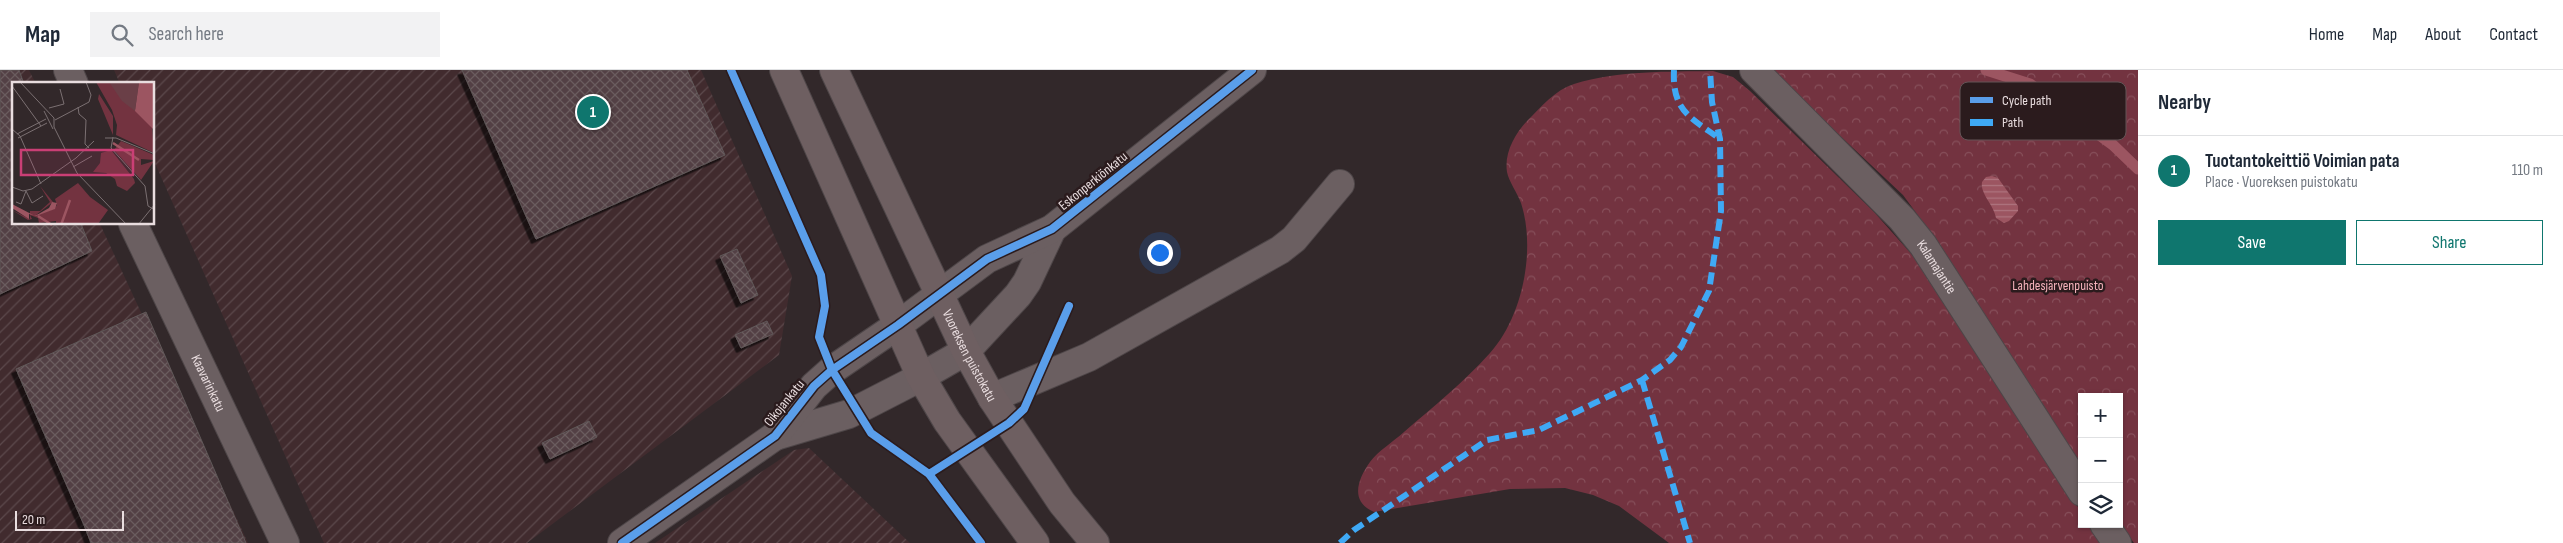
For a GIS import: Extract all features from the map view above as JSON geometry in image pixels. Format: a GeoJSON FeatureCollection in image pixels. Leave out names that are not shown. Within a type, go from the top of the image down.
{"type":"FeatureCollection","features":[{"type":"Feature","properties":{"kind":"main road"},"geometry":{"type":"LineString","coordinates":[[784,70],[921,377],[947,421],[1035,543]]}},
{"type":"Feature","properties":{"kind":"main road","name":"Vuoreksen puistokatu"},"geometry":{"type":"LineString","coordinates":[[834,70],[966,350],[992,398],[1062,503],[1095,543]]}},
{"type":"Feature","properties":{"kind":"street"},"geometry":{"type":"LineString","coordinates":[[68,70],[73,82]]}},
{"type":"Feature","properties":{"kind":"street","name":"Eskonperkiönkatu"},"geometry":{"type":"LineString","coordinates":[[940,294],[987,259],[1052,230],[1252,70]]}},
{"type":"Feature","properties":{"kind":"street","name":"Kalamajantie"},"geometry":{"type":"LineString","coordinates":[[1754,70],[1902,219],[1923,245],[2078,486]]}},
{"type":"Feature","properties":{"kind":"street"},"geometry":{"type":"LineString","coordinates":[[992,398],[1089,357],[1280,250],[1294,239],[1340,184]]}},
{"type":"Feature","properties":{"kind":"street","name":"Kaavarinkatu"},"geometry":{"type":"LineString","coordinates":[[133,225],[285,543]]}},
{"type":"Feature","properties":{"kind":"street","name":"Eskonperkiönkatu"},"geometry":{"type":"LineString","coordinates":[[966,350],[1018,295],[1027,282],[1052,230]]}},
{"type":"Feature","properties":{"kind":"street","name":"Oikojankatu"},"geometry":{"type":"LineString","coordinates":[[622,543],[775,436],[821,378],[940,294]]}},
{"type":"Feature","properties":{"kind":"street","name":"Oikojankatu"},"geometry":{"type":"LineString","coordinates":[[775,436],[849,414],[921,377],[966,350]]}},
{"type":"Feature","properties":{"kind":"street"},"geometry":{"type":"LineString","coordinates":[[2107,528],[2117,543]]}},
{"type":"Feature","properties":{"kind":"shaded area"},"geometry":{"type":"Polygon","coordinates":[[[0,70],[29,70],[35,82],[12,82],[12,225],[100,225],[248,543],[0,543],[0,70]]]}},
{"type":"Feature","properties":{"kind":"shaded area"},"geometry":{"type":"Polygon","coordinates":[[[114,70],[701,70],[792,276],[779,355],[527,543],[324,543],[155,163],[155,82],[119,82],[114,70]]]}},
{"type":"Feature","properties":{"kind":"shaded area"},"geometry":{"type":"Polygon","coordinates":[[[1986,177],[1998,178],[2018,206],[2018,211],[2009,221],[2004,223],[1996,218],[1983,191],[1982,182],[1986,177]]]}},
{"type":"Feature","properties":{"kind":"shaded area"},"geometry":{"type":"Polygon","coordinates":[[[809,448],[910,543],[655,543],[794,450],[809,448]]]}},
{"type":"Feature","properties":{"kind":"green space","name":"Lahdesjärvenpuisto"},"geometry":{"type":"Polygon","coordinates":[[[1770,70],[2138,70],[2138,543],[2134,543],[2123,528],[2123,393],[2078,393],[2078,463],[2051,426],[1942,248],[1903,195],[1770,70]]]}},
{"type":"Feature","properties":{"kind":"green space"},"geometry":{"type":"Polygon","coordinates":[[[1713,71],[1733,77],[1750,91],[1874,212],[1922,266],[2003,395],[2078,507],[2078,528],[2092,528],[2102,543],[1669,543],[1619,506],[1593,495],[1565,488],[1510,489],[1374,512],[1366,508],[1361,502],[1358,490],[1365,469],[1373,458],[1470,374],[1490,353],[1511,320],[1524,281],[1527,241],[1521,203],[1507,172],[1507,158],[1511,144],[1523,126],[1554,95],[1574,84],[1608,76],[1713,71]]]}},
{"type":"Feature","properties":{"kind":"building"},"geometry":{"type":"Polygon","coordinates":[[[0,70],[19,70],[23,82],[12,82],[12,225],[81,225],[92,251],[0,294],[0,70]]]}},
{"type":"Feature","properties":{"kind":"building"},"geometry":{"type":"Polygon","coordinates":[[[462,70],[687,70],[725,155],[536,239],[462,70]]]}},
{"type":"Feature","properties":{"kind":"building"},"geometry":{"type":"Polygon","coordinates":[[[737,249],[758,295],[741,303],[720,256],[737,249]]]}},
{"type":"Feature","properties":{"kind":"building"},"geometry":{"type":"Polygon","coordinates":[[[146,312],[246,543],[91,543],[16,369],[146,312]]]}},
{"type":"Feature","properties":{"kind":"building"},"geometry":{"type":"Polygon","coordinates":[[[767,321],[773,334],[741,348],[735,335],[767,321]]]}},
{"type":"Feature","properties":{"kind":"building"},"geometry":{"type":"Polygon","coordinates":[[[589,421],[597,437],[550,459],[542,443],[589,421]]]}},
{"type":"Feature","properties":{"kind":"waterway"},"geometry":{"type":"LineString","coordinates":[[1986,70],[2024,82]]}},
{"type":"Feature","properties":{"kind":"waterway"},"geometry":{"type":"LineString","coordinates":[[2106,140],[2138,169]]}},
{"type":"Feature","properties":{"kind":"marked path"},"geometry":{"type":"LineString","coordinates":[[1674,70],[1676,95],[1685,112],[1720,139]]}},
{"type":"Feature","properties":{"kind":"marked path"},"geometry":{"type":"LineString","coordinates":[[1340,543],[1354,530],[1487,440],[1539,430],[1642,380],[1670,360],[1681,347],[1709,291],[1721,211],[1720,139],[1712,102],[1710,70]]}},
{"type":"Feature","properties":{"kind":"marked path"},"geometry":{"type":"LineString","coordinates":[[1642,380],[1690,543]]}},
{"type":"Feature","properties":{"kind":"cycle path"},"geometry":{"type":"LineString","coordinates":[[731,70],[821,275],[825,306],[819,337],[832,370],[871,433],[929,474],[981,543]]}},
{"type":"Feature","properties":{"kind":"cycle path"},"geometry":{"type":"LineString","coordinates":[[622,543],[775,436],[814,386],[832,370],[898,325],[987,259],[1052,229],[1252,70]]}},
{"type":"Feature","properties":{"kind":"cycle path"},"geometry":{"type":"LineString","coordinates":[[929,474],[1009,423],[1024,409],[1069,306]]}},
{"type":"Feature","properties":{"kind":"place","name":"Tuotantokeittiö Voimian pata"},"geometry":{"type":"Point","coordinates":[593,112]}}]}
